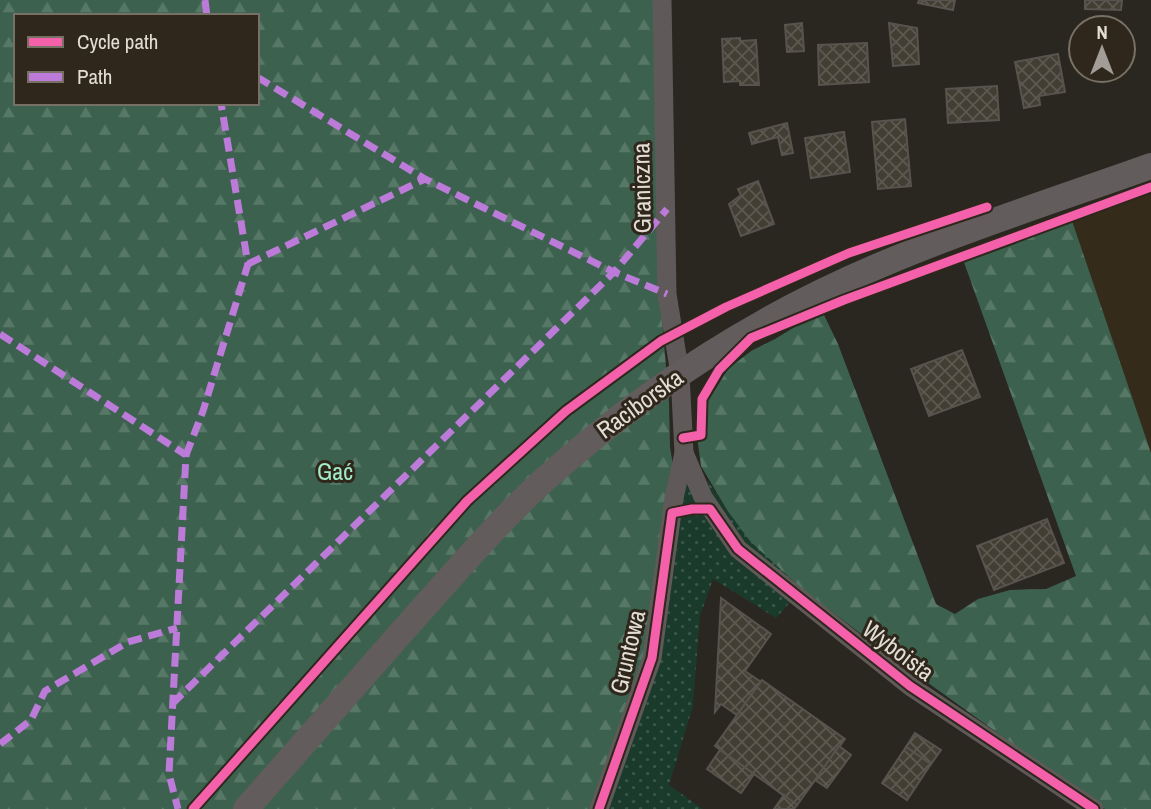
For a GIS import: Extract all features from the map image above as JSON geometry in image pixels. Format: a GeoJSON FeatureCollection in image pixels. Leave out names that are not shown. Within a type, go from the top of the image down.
{"type":"FeatureCollection","features":[{"type":"Feature","properties":{"kind":"main road","name":"Raciborska"},"geometry":{"type":"LineString","coordinates":[[246,809],[445,583],[526,499],[589,442],[680,374],[767,320],[834,287],[961,234],[1151,166]]}},
{"type":"Feature","properties":{"kind":"street","name":"Graniczna"},"geometry":{"type":"LineString","coordinates":[[663,0],[667,294],[680,374]]}},
{"type":"Feature","properties":{"kind":"street","name":"Gruntowa"},"geometry":{"type":"LineString","coordinates":[[599,809],[652,658],[674,498],[684,453],[680,374]]}},
{"type":"Feature","properties":{"kind":"street","name":"Wyboista"},"geometry":{"type":"LineString","coordinates":[[684,453],[703,497],[738,549],[910,686],[1094,809]]}},
{"type":"Feature","properties":{"kind":"street"},"geometry":{"type":"LineString","coordinates":[[674,498],[703,497]]}},
{"type":"Feature","properties":{"kind":"shaded area"},"geometry":{"type":"Polygon","coordinates":[[[1151,188],[1151,454],[1068,217],[1151,188]]]}},
{"type":"Feature","properties":{"kind":"green space","name":"Gać"},"geometry":{"type":"Polygon","coordinates":[[[0,0],[653,0],[659,284],[670,447],[675,478],[649,652],[599,809],[0,809],[0,0]]]}},
{"type":"Feature","properties":{"kind":"green space"},"geometry":{"type":"Polygon","coordinates":[[[1070,215],[1151,453],[1151,809],[1105,809],[1093,802],[802,589],[750,541],[727,510],[701,466],[695,422],[728,369],[751,351],[824,315],[838,344],[936,604],[955,614],[978,599],[1010,590],[1046,589],[1076,576],[961,254],[1070,215]]]}},
{"type":"Feature","properties":{"kind":"green space"},"geometry":{"type":"Polygon","coordinates":[[[675,478],[708,481],[727,510],[802,589],[776,618],[713,579],[700,616],[693,706],[669,785],[703,809],[599,809],[675,478]]]}},
{"type":"Feature","properties":{"kind":"building"},"geometry":{"type":"Polygon","coordinates":[[[919,0],[955,0],[953,10],[918,3],[919,0]]]}},
{"type":"Feature","properties":{"kind":"building"},"geometry":{"type":"Polygon","coordinates":[[[1085,0],[1122,0],[1121,10],[1085,9],[1085,0]]]}},
{"type":"Feature","properties":{"kind":"building"},"geometry":{"type":"Polygon","coordinates":[[[802,23],[804,51],[787,52],[785,25],[802,23]]]}},
{"type":"Feature","properties":{"kind":"building"},"geometry":{"type":"Polygon","coordinates":[[[889,23],[917,28],[919,64],[893,66],[889,23]]]}},
{"type":"Feature","properties":{"kind":"building"},"geometry":{"type":"Polygon","coordinates":[[[740,38],[740,41],[756,40],[759,85],[740,85],[740,81],[724,82],[722,39],[740,38]]]}},
{"type":"Feature","properties":{"kind":"building"},"geometry":{"type":"Polygon","coordinates":[[[867,43],[869,82],[819,85],[818,45],[867,43]]]}},
{"type":"Feature","properties":{"kind":"building"},"geometry":{"type":"Polygon","coordinates":[[[1058,54],[1065,92],[1039,96],[1040,105],[1024,108],[1015,62],[1058,54]]]}},
{"type":"Feature","properties":{"kind":"building"},"geometry":{"type":"Polygon","coordinates":[[[997,86],[999,120],[948,123],[946,89],[997,86]]]}},
{"type":"Feature","properties":{"kind":"building"},"geometry":{"type":"Polygon","coordinates":[[[905,119],[911,186],[878,189],[872,122],[905,119]]]}},
{"type":"Feature","properties":{"kind":"building"},"geometry":{"type":"Polygon","coordinates":[[[787,123],[793,153],[782,155],[778,137],[752,144],[749,133],[787,123]]]}},
{"type":"Feature","properties":{"kind":"building"},"geometry":{"type":"Polygon","coordinates":[[[844,132],[850,172],[811,178],[805,138],[844,132]]]}},
{"type":"Feature","properties":{"kind":"building"},"geometry":{"type":"Polygon","coordinates":[[[758,181],[774,224],[741,236],[729,204],[741,195],[738,189],[758,181]]]}},
{"type":"Feature","properties":{"kind":"building"},"geometry":{"type":"Polygon","coordinates":[[[962,350],[980,397],[929,416],[911,369],[962,350]]]}},
{"type":"Feature","properties":{"kind":"building"},"geometry":{"type":"Polygon","coordinates":[[[1047,519],[1064,563],[994,590],[977,546],[1047,519]]]}},
{"type":"Feature","properties":{"kind":"building"},"geometry":{"type":"Polygon","coordinates":[[[721,598],[771,634],[745,671],[761,682],[737,715],[721,704],[715,712],[721,598]]]}},
{"type":"Feature","properties":{"kind":"building"},"geometry":{"type":"Polygon","coordinates":[[[762,680],[845,739],[797,805],[715,746],[762,680]]]}},
{"type":"Feature","properties":{"kind":"building"},"geometry":{"type":"Polygon","coordinates":[[[915,733],[941,750],[931,764],[906,747],[915,733]]]}},
{"type":"Feature","properties":{"kind":"building"},"geometry":{"type":"Polygon","coordinates":[[[839,746],[851,755],[827,788],[815,780],[839,746]]]}},
{"type":"Feature","properties":{"kind":"building"},"geometry":{"type":"Polygon","coordinates":[[[906,747],[931,764],[907,800],[882,783],[906,747]]]}},
{"type":"Feature","properties":{"kind":"building"},"geometry":{"type":"Polygon","coordinates":[[[720,750],[754,774],[741,793],[707,769],[720,750]]]}},
{"type":"Feature","properties":{"kind":"building"},"geometry":{"type":"Polygon","coordinates":[[[784,795],[797,805],[794,809],[774,809],[784,795]]]}},
{"type":"Feature","properties":{"kind":"marked path"},"geometry":{"type":"LineString","coordinates":[[205,0],[207,14]]}},
{"type":"Feature","properties":{"kind":"marked path"},"geometry":{"type":"LineString","coordinates":[[259,78],[425,179],[614,272],[667,294]]}},
{"type":"Feature","properties":{"kind":"marked path"},"geometry":{"type":"LineString","coordinates":[[186,455],[203,411],[248,264],[221,105]]}},
{"type":"Feature","properties":{"kind":"marked path"},"geometry":{"type":"LineString","coordinates":[[248,264],[425,179]]}},
{"type":"Feature","properties":{"kind":"marked path"},"geometry":{"type":"LineString","coordinates":[[172,704],[614,272],[667,209]]}},
{"type":"Feature","properties":{"kind":"marked path"},"geometry":{"type":"LineString","coordinates":[[0,334],[186,455],[169,774],[178,809]]}},
{"type":"Feature","properties":{"kind":"marked path"},"geometry":{"type":"LineString","coordinates":[[0,744],[31,720],[45,691],[128,642],[177,628]]}},
{"type":"Feature","properties":{"kind":"cycle path"},"geometry":{"type":"LineString","coordinates":[[683,438],[701,435],[702,399],[719,370],[751,338],[844,300],[1151,187]]}},
{"type":"Feature","properties":{"kind":"cycle path"},"geometry":{"type":"LineString","coordinates":[[193,809],[467,501],[566,411],[661,341],[726,307],[849,253],[987,207]]}},
{"type":"Feature","properties":{"kind":"cycle path"},"geometry":{"type":"LineString","coordinates":[[599,809],[652,658],[672,513],[692,509],[710,509],[738,549],[910,686],[1094,809]]}}]}
